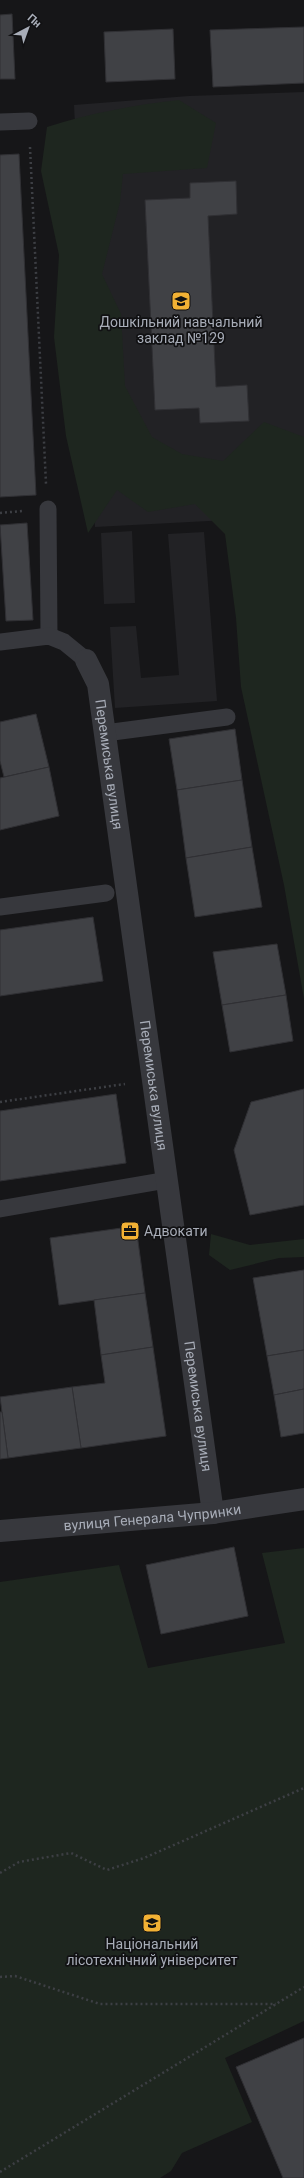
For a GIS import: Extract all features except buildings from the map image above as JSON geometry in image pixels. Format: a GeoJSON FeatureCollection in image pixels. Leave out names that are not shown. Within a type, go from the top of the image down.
{"type":"FeatureCollection","features":[{"type":"Feature","properties":{"kind":"street","name":"Перемиська вулиця"},"geometry":{"type":"LineString","coordinates":[[86,660],[98,684],[213,1513]]}},
{"type":"Feature","properties":{"kind":"street","name":"вулиця Генерала Чупринки"},"geometry":{"type":"LineString","coordinates":[[0,1531],[213,1513],[304,1499]]}},
{"type":"Feature","properties":{"kind":"lane"},"geometry":{"type":"LineString","coordinates":[[0,122],[29,121]]}},
{"type":"Feature","properties":{"kind":"lane"},"geometry":{"type":"LineString","coordinates":[[48,509],[49,636]]}},
{"type":"Feature","properties":{"kind":"lane"},"geometry":{"type":"LineString","coordinates":[[0,642],[49,636],[64,642],[86,660]]}},
{"type":"Feature","properties":{"kind":"lane"},"geometry":{"type":"LineString","coordinates":[[105,733],[227,717]]}},
{"type":"Feature","properties":{"kind":"lane"},"geometry":{"type":"LineString","coordinates":[[0,906],[106,893]]}},
{"type":"Feature","properties":{"kind":"lane"},"geometry":{"type":"LineString","coordinates":[[0,1209],[167,1180]]}},
{"type":"Feature","properties":{"kind":"path"},"geometry":{"type":"LineString","coordinates":[[29,121],[48,509]]}},
{"type":"Feature","properties":{"kind":"path"},"geometry":{"type":"LineString","coordinates":[[0,1102],[128,1083]]}},
{"type":"Feature","properties":{"kind":"path"},"geometry":{"type":"LineString","coordinates":[[0,1874],[19,1862],[72,1853],[107,1870],[144,1858],[304,1788]]}},
{"type":"Feature","properties":{"kind":"path"},"geometry":{"type":"LineString","coordinates":[[0,1977],[15,1976],[100,2004],[277,2004]]}},
{"type":"Feature","properties":{"kind":"path"},"geometry":{"type":"LineString","coordinates":[[0,2172],[304,1987]]}},
{"type":"Feature","properties":{"kind":"shaded area"},"geometry":{"type":"Polygon","coordinates":[[[304,92],[304,516],[95,527],[74,105],[189,96],[304,92]]]}},
{"type":"Feature","properties":{"kind":"shaded area"},"geometry":{"type":"Polygon","coordinates":[[[179,100],[216,123],[207,168],[123,174],[120,202],[102,274],[121,314],[125,386],[152,437],[182,454],[223,461],[264,422],[304,437],[304,999],[284,885],[241,687],[236,618],[225,534],[195,504],[148,512],[117,490],[88,533],[66,436],[54,337],[59,255],[41,171],[47,127],[113,110],[179,100]]]}},
{"type":"Feature","properties":{"kind":"shaded area"},"geometry":{"type":"Polygon","coordinates":[[[132,531],[135,603],[104,604],[101,533],[132,531]]]}},
{"type":"Feature","properties":{"kind":"shaded area"},"geometry":{"type":"Polygon","coordinates":[[[204,532],[217,701],[115,708],[110,627],[136,626],[141,678],[179,675],[168,534],[204,532]]]}},
{"type":"Feature","properties":{"kind":"shaded area"},"geometry":{"type":"Polygon","coordinates":[[[211,1234],[250,1245],[304,1239],[304,1257],[279,1258],[230,1270],[209,1255],[211,1234]]]}},
{"type":"Feature","properties":{"kind":"shaded area","name":"Національний лісотехнічний університет"},"geometry":{"type":"Polygon","coordinates":[[[304,1548],[304,2021],[225,2058],[252,2122],[182,2153],[171,2171],[160,2178],[0,2178],[0,1582],[119,1565],[148,1668],[285,1643],[262,1553],[304,1548]]]}},
{"type":"Feature","properties":{"kind":"place","name":"Дошкільний навчальний заклад №129"},"geometry":{"type":"Point","coordinates":[181,301]}},
{"type":"Feature","properties":{"kind":"place","name":"Адвокати"},"geometry":{"type":"Point","coordinates":[130,1231]}},
{"type":"Feature","properties":{"kind":"place","name":"Національний лісотехнічний університет"},"geometry":{"type":"Point","coordinates":[152,1923]}}]}
